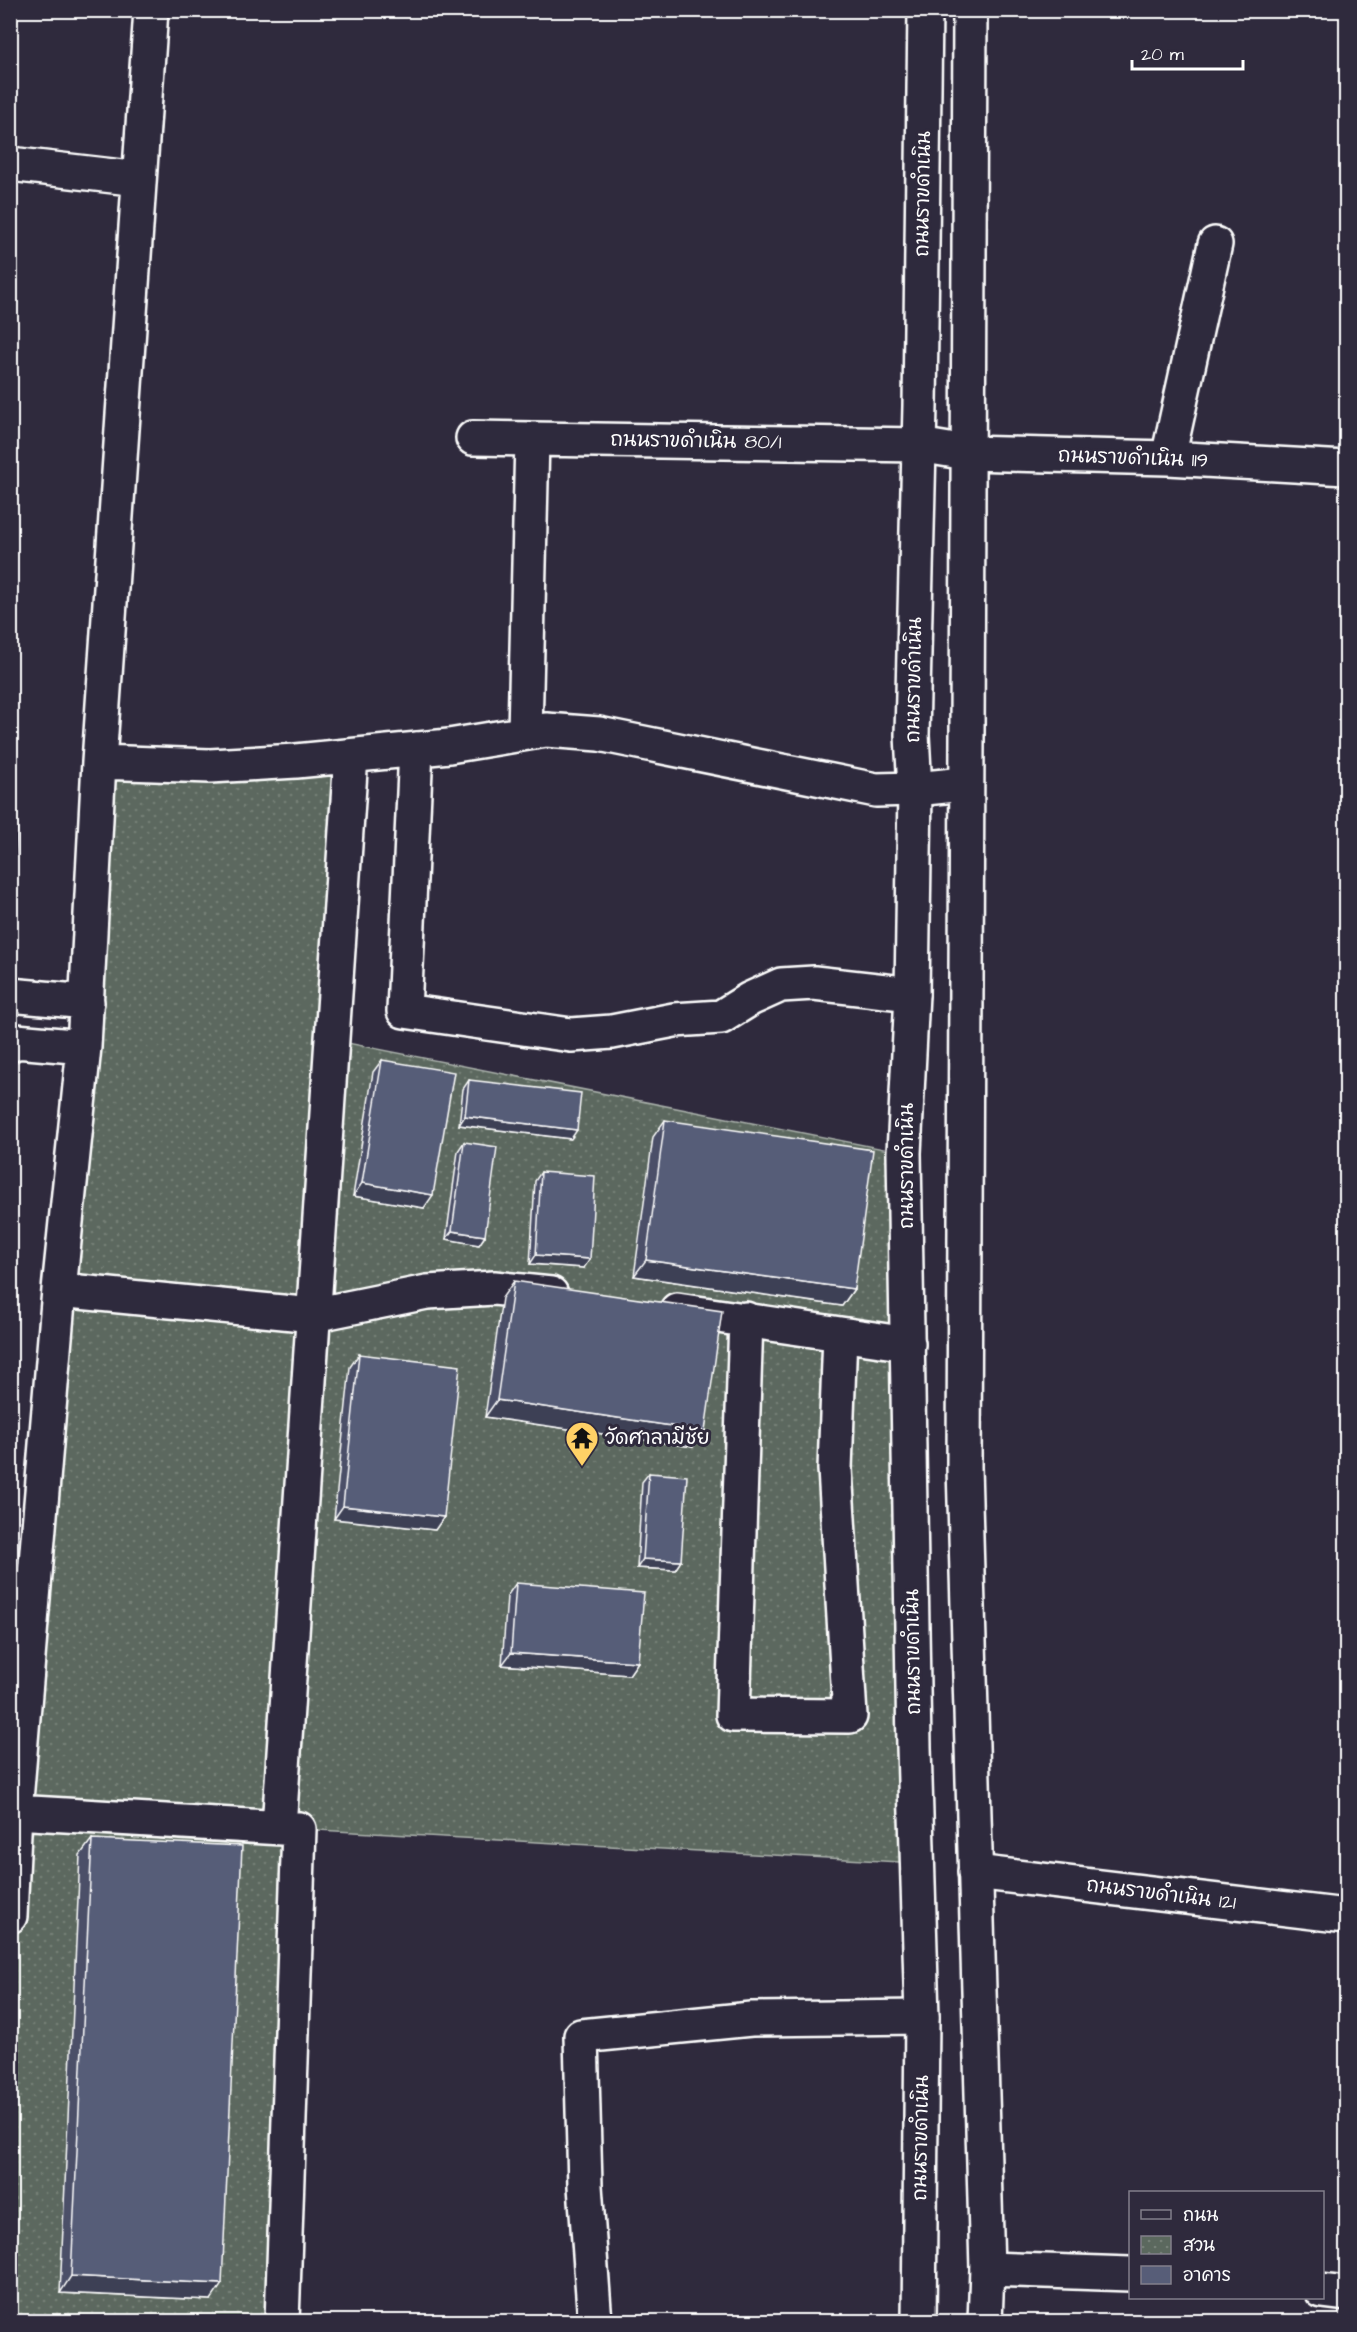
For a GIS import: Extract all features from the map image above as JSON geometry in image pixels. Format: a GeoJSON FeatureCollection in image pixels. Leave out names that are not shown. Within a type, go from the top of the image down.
{"type":"FeatureCollection","features":[{"type":"Feature","properties":{"kind":"street"},"geometry":{"type":"LineString","coordinates":[[10,1916],[15,1812],[59,1290],[84,1047],[99,762],[152,10]]}},
{"type":"Feature","properties":{"kind":"street","name":"ถนนราขดำเนิน"},"geometry":{"type":"LineString","coordinates":[[918,2322],[922,2017],[914,1748],[904,1153],[912,994],[915,789],[912,735],[925,10]]}},
{"type":"Feature","properties":{"kind":"street"},"geometry":{"type":"LineString","coordinates":[[970,10],[965,784],[964,1467],[987,2269],[985,2322]]}},
{"type":"Feature","properties":{"kind":"street"},"geometry":{"type":"LineString","coordinates":[[10,164],[139,179]]}},
{"type":"Feature","properties":{"kind":"street"},"geometry":{"type":"LineString","coordinates":[[1168,458],[1215,244]]}},
{"type":"Feature","properties":{"kind":"street","name":"ถนนราขดำเนิน 80/1"},"geometry":{"type":"LineString","coordinates":[[473,438],[919,445]]}},
{"type":"Feature","properties":{"kind":"street"},"geometry":{"type":"LineString","coordinates":[[525,732],[532,439]]}},
{"type":"Feature","properties":{"kind":"street","name":"ถนนราขดำเนิน 119"},"geometry":{"type":"LineString","coordinates":[[919,445],[967,453],[1168,458],[1347,468]]}},
{"type":"Feature","properties":{"kind":"street"},"geometry":{"type":"LineString","coordinates":[[99,762],[210,766],[351,756],[546,730],[599,734],[876,790],[965,784]]}},
{"type":"Feature","properties":{"kind":"street"},"geometry":{"type":"LineString","coordinates":[[416,749],[404,1011],[571,1035],[612,1032],[674,1020],[721,1017],[750,999],[781,985],[814,983],[912,994]]}},
{"type":"Feature","properties":{"kind":"street"},"geometry":{"type":"LineString","coordinates":[[279,1827],[351,756]]}},
{"type":"Feature","properties":{"kind":"street"},"geometry":{"type":"LineString","coordinates":[[10,995],[87,1002]]}},
{"type":"Feature","properties":{"kind":"street"},"geometry":{"type":"LineString","coordinates":[[10,1045],[16,1041],[84,1047]]}},
{"type":"Feature","properties":{"kind":"street"},"geometry":{"type":"LineString","coordinates":[[59,1290],[314,1315],[427,1292],[494,1287],[585,1298]]}},
{"type":"Feature","properties":{"kind":"street"},"geometry":{"type":"LineString","coordinates":[[642,1305],[908,1344]]}},
{"type":"Feature","properties":{"kind":"street"},"geometry":{"type":"LineString","coordinates":[[746,1319],[733,1715],[850,1716],[836,1469],[840,1334]]}},
{"type":"Feature","properties":{"kind":"street"},"geometry":{"type":"LineString","coordinates":[[15,1812],[299,1829],[282,2322]]}},
{"type":"Feature","properties":{"kind":"street","name":"ถนนราขดำเนิน 121"},"geometry":{"type":"LineString","coordinates":[[975,1872],[1347,1916]]}},
{"type":"Feature","properties":{"kind":"street"},"geometry":{"type":"LineString","coordinates":[[595,2322],[585,2186],[581,2036],[751,2019],[922,2017]]}},
{"type":"Feature","properties":{"kind":"street"},"geometry":{"type":"LineString","coordinates":[[987,2269],[1129,2274]]}},
{"type":"Feature","properties":{"kind":"street"},"geometry":{"type":"LineString","coordinates":[[1324,2292],[1347,2294]]}},
{"type":"Feature","properties":{"kind":"green space"},"geometry":{"type":"Polygon","coordinates":[[[351,756],[332,1040],[904,1153],[918,1863],[300,1829],[282,2321],[11,2322],[10,1916],[99,762],[351,756]]]}},
{"type":"Feature","properties":{"kind":"building"},"geometry":{"type":"Polygon","coordinates":[[[10,824],[17,824],[14,893],[10,893],[10,824]]]}},
{"type":"Feature","properties":{"kind":"building"},"geometry":{"type":"Polygon","coordinates":[[[382,1060],[454,1072],[433,1195],[362,1183],[382,1060]]]}},
{"type":"Feature","properties":{"kind":"building"},"geometry":{"type":"Polygon","coordinates":[[[469,1080],[581,1093],[577,1130],[465,1116],[469,1080]]]}},
{"type":"Feature","properties":{"kind":"building"},"geometry":{"type":"Polygon","coordinates":[[[665,1120],[873,1150],[854,1289],[646,1260],[665,1120]]]}},
{"type":"Feature","properties":{"kind":"building"},"geometry":{"type":"Polygon","coordinates":[[[464,1142],[497,1147],[485,1236],[452,1231],[464,1142]]]}},
{"type":"Feature","properties":{"kind":"building"},"geometry":{"type":"Polygon","coordinates":[[[541,1172],[595,1176],[590,1259],[536,1255],[541,1172]]]}},
{"type":"Feature","properties":{"kind":"building"},"geometry":{"type":"Polygon","coordinates":[[[514,1281],[722,1311],[705,1431],[497,1400],[514,1281]]]}},
{"type":"Feature","properties":{"kind":"building"},"geometry":{"type":"Polygon","coordinates":[[[359,1354],[460,1366],[444,1517],[343,1506],[359,1354]]]}},
{"type":"Feature","properties":{"kind":"building"},"geometry":{"type":"Polygon","coordinates":[[[649,1473],[687,1476],[681,1561],[643,1559],[649,1473]]]}},
{"type":"Feature","properties":{"kind":"building"},"geometry":{"type":"Polygon","coordinates":[[[516,1583],[644,1593],[638,1662],[511,1653],[516,1583]]]}},
{"type":"Feature","properties":{"kind":"building"},"geometry":{"type":"Polygon","coordinates":[[[92,1839],[242,1846],[222,2284],[71,2276],[92,1839]]]}},
{"type":"Feature","properties":{"kind":"place","name":"วัดศาลามีชัย"},"geometry":{"type":"Point","coordinates":[582,1467]}}]}
